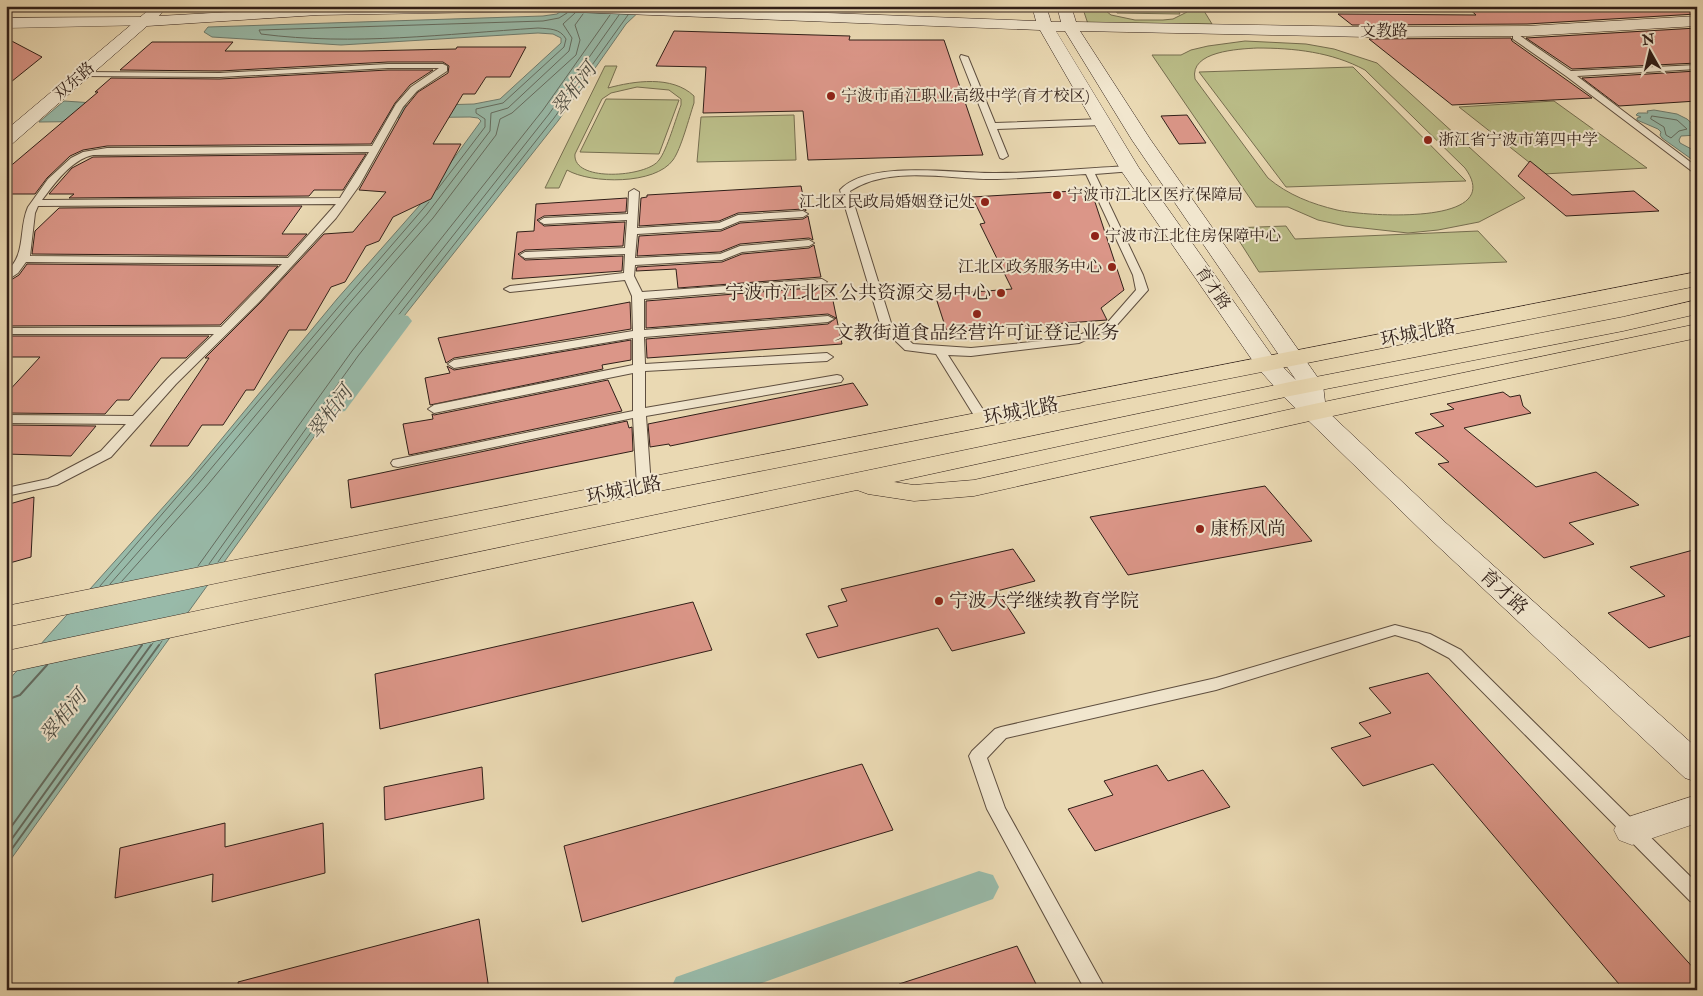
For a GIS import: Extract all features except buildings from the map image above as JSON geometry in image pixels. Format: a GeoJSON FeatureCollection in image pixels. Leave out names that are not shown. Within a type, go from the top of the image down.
{"type":"FeatureCollection","features":[{"type":"Feature","properties":{"kind":"main road","name":"双东路"},"geometry":{"type":"LineString","coordinates":[[6,119],[121,22],[161,6]]}},
{"type":"Feature","properties":{"kind":"main road","name":"育才路"},"geometry":{"type":"LineString","coordinates":[[1039,6],[1045,26],[1130,169],[1265,362],[1305,395],[1436,529],[1697,769]]}},
{"type":"Feature","properties":{"kind":"main road","name":"育才路"},"geometry":{"type":"LineString","coordinates":[[1064,6],[1070,27],[1142,140],[1287,351],[1305,395]]}},
{"type":"Feature","properties":{"kind":"main road"},"geometry":{"type":"LineString","coordinates":[[141,14],[547,7],[1070,27]]}},
{"type":"Feature","properties":{"kind":"main road","name":"双东路"},"geometry":{"type":"LineString","coordinates":[[6,140],[83,74],[141,14]]}},
{"type":"Feature","properties":{"kind":"main road","name":"文教路"},"geometry":{"type":"LineString","coordinates":[[1070,27],[1369,32],[1517,31],[1697,21]]}},
{"type":"Feature","properties":{"kind":"main road"},"geometry":{"type":"LineString","coordinates":[[6,23],[121,22]]}},
{"type":"Feature","properties":{"kind":"main road"},"geometry":{"type":"LineString","coordinates":[[1287,351],[1697,265]]}},
{"type":"Feature","properties":{"kind":"main road","name":"环城北路"},"geometry":{"type":"LineString","coordinates":[[6,617],[346,546],[1265,362],[1287,351],[1697,279]]}},
{"type":"Feature","properties":{"kind":"main road","name":"环城北路"},"geometry":{"type":"LineString","coordinates":[[6,662],[849,483],[1305,395],[1697,307]]}},
{"type":"Feature","properties":{"kind":"main road"},"geometry":{"type":"LineString","coordinates":[[1305,395],[1697,331]]}},
{"type":"Feature","properties":{"kind":"main road"},"geometry":{"type":"LineString","coordinates":[[1632,830],[1697,809]]}},
{"type":"Feature","properties":{"kind":"lane"},"geometry":{"type":"LineString","coordinates":[[1516,37],[1697,172]]}},
{"type":"Feature","properties":{"kind":"lane"},"geometry":{"type":"LineString","coordinates":[[964,57],[1003,156]]}},
{"type":"Feature","properties":{"kind":"lane"},"geometry":{"type":"LineString","coordinates":[[6,492],[52,482],[106,454],[172,381],[290,262],[343,201],[354,186],[399,106],[414,89],[442,71],[442,66],[388,66],[220,75],[83,74]]}},
{"type":"Feature","properties":{"kind":"lane"},"geometry":{"type":"LineString","coordinates":[[1568,74],[1697,67]]}},
{"type":"Feature","properties":{"kind":"lane"},"geometry":{"type":"LineString","coordinates":[[992,126],[1102,122]]}},
{"type":"Feature","properties":{"kind":"lane"},"geometry":{"type":"LineString","coordinates":[[6,278],[16,271],[24,259],[31,210],[44,189],[80,155],[107,151],[375,149]]}},
{"type":"Feature","properties":{"kind":"lane"},"geometry":{"type":"LineString","coordinates":[[1089,171],[1138,276],[1142,290],[1112,324],[1075,341],[971,352],[909,347],[887,327],[845,190],[853,183],[864,179],[894,175],[934,173],[994,176],[1089,171],[1130,169]]}},
{"type":"Feature","properties":{"kind":"lane"},"geometry":{"type":"LineString","coordinates":[[634,192],[629,276],[638,296],[638,413],[644,486]]}},
{"type":"Feature","properties":{"kind":"lane"},"geometry":{"type":"LineString","coordinates":[[36,203],[343,201]]}},
{"type":"Feature","properties":{"kind":"lane"},"geometry":{"type":"LineString","coordinates":[[632,231],[721,226],[738,218],[803,214]]}},
{"type":"Feature","properties":{"kind":"lane"},"geometry":{"type":"LineString","coordinates":[[544,221],[632,217]]}},
{"type":"Feature","properties":{"kind":"lane"},"geometry":{"type":"LineString","coordinates":[[525,256],[722,257],[740,249],[809,243]]}},
{"type":"Feature","properties":{"kind":"lane"},"geometry":{"type":"LineString","coordinates":[[24,259],[290,262]]}},
{"type":"Feature","properties":{"kind":"lane"},"geometry":{"type":"LineString","coordinates":[[510,289],[629,276]]}},
{"type":"Feature","properties":{"kind":"lane"},"geometry":{"type":"LineString","coordinates":[[638,296],[822,282]]}},
{"type":"Feature","properties":{"kind":"lane"},"geometry":{"type":"LineString","coordinates":[[454,364],[638,334],[828,319]]}},
{"type":"Feature","properties":{"kind":"lane"},"geometry":{"type":"LineString","coordinates":[[6,331],[224,330]]}},
{"type":"Feature","properties":{"kind":"lane"},"geometry":{"type":"LineString","coordinates":[[940,351],[983,419]]}},
{"type":"Feature","properties":{"kind":"lane"},"geometry":{"type":"LineString","coordinates":[[434,409],[638,368],[828,357]]}},
{"type":"Feature","properties":{"kind":"lane"},"geometry":{"type":"LineString","coordinates":[[398,463],[638,413],[837,379]]}},
{"type":"Feature","properties":{"kind":"lane"},"geometry":{"type":"LineString","coordinates":[[6,420],[137,420]]}},
{"type":"Feature","properties":{"kind":"lane"},"geometry":{"type":"LineString","coordinates":[[1096,990],[996,809],[978,756],[1001,733],[1216,684],[1395,630],[1424,638],[1455,654],[1697,896]]}},
{"type":"Feature","properties":{"kind":"green space"},"geometry":{"type":"Polygon","coordinates":[[[1082,6],[1100,6],[1111,15],[1135,20],[1163,20],[1173,19],[1187,12],[1189,6],[1201,6],[1212,24],[1088,24],[1082,6]]]}},
{"type":"Feature","properties":{"kind":"green space"},"geometry":{"type":"Polygon","coordinates":[[[1114,6],[1176,6],[1180,14],[1117,13],[1114,6]]]}},
{"type":"Feature","properties":{"kind":"green space"},"geometry":{"type":"Polygon","coordinates":[[[1245,41],[1306,44],[1334,49],[1377,63],[1525,198],[1479,222],[1438,230],[1408,233],[1345,226],[1318,220],[1288,207],[1256,207],[1152,55],[1181,55],[1191,50],[1245,41]],[[1249,48],[1217,53],[1200,62],[1195,70],[1195,79],[1268,178],[1292,194],[1318,205],[1352,212],[1400,215],[1427,213],[1450,209],[1467,200],[1473,187],[1465,168],[1365,70],[1326,55],[1299,50],[1249,48]]]}},
{"type":"Feature","properties":{"kind":"green space"},"geometry":{"type":"Polygon","coordinates":[[[605,66],[617,66],[608,88],[629,83],[664,82],[685,89],[694,96],[694,103],[679,149],[673,160],[664,168],[638,178],[622,180],[591,178],[567,170],[559,188],[545,188],[605,66]],[[637,87],[611,93],[602,99],[575,154],[577,163],[585,170],[612,174],[627,173],[652,166],[659,160],[665,149],[681,105],[681,99],[669,90],[637,87]]]}},
{"type":"Feature","properties":{"kind":"green space"},"geometry":{"type":"Polygon","coordinates":[[[1353,67],[1466,181],[1286,187],[1199,72],[1353,67]]]}},
{"type":"Feature","properties":{"kind":"green space"},"geometry":{"type":"Polygon","coordinates":[[[606,99],[679,100],[659,154],[580,152],[606,99]]]}},
{"type":"Feature","properties":{"kind":"green space"},"geometry":{"type":"Polygon","coordinates":[[[1554,101],[1647,168],[1544,174],[1459,107],[1554,101]]]}},
{"type":"Feature","properties":{"kind":"green space"},"geometry":{"type":"Polygon","coordinates":[[[794,115],[796,160],[697,162],[701,117],[794,115]]]}},
{"type":"Feature","properties":{"kind":"green space"},"geometry":{"type":"Polygon","coordinates":[[[1286,226],[1295,239],[1478,231],[1507,262],[1259,272],[1231,228],[1286,226]]]}},
{"type":"Feature","properties":{"kind":"water"},"geometry":{"type":"Polygon","coordinates":[[[568,6],[645,6],[626,24],[558,121],[367,363],[6,866],[6,683],[191,476],[337,299],[419,206],[481,121],[478,118],[470,117],[39,122],[64,101],[269,108],[474,104],[500,99],[561,43],[561,38],[553,34],[538,33],[341,45],[212,37],[204,32],[208,27],[543,16],[557,14],[568,6]]]}},
{"type":"Feature","properties":{"kind":"water"},"geometry":{"type":"Polygon","coordinates":[[[1654,110],[1677,114],[1687,119],[1697,128],[1697,135],[1681,136],[1679,140],[1680,143],[1697,152],[1697,163],[1662,138],[1661,132],[1658,129],[1637,120],[1637,118],[1641,117],[1636,115],[1638,113],[1648,113],[1647,111],[1654,110]]]}},
{"type":"Feature","properties":{"kind":"waterway","name":"翠柏河"},"geometry":{"type":"LineString","coordinates":[[336,405],[400,321]]}},
{"type":"Feature","properties":{"kind":"waterway"},"geometry":{"type":"LineString","coordinates":[[691,990],[979,887]]}},
{"type":"Feature","properties":{"kind":"place","name":"宁波市甬江职业高级中学(育才校区)"},"geometry":{"type":"Point","coordinates":[831,96]}},
{"type":"Feature","properties":{"kind":"place","name":"浙江省宁波市第四中学"},"geometry":{"type":"Point","coordinates":[1428,140]}},
{"type":"Feature","properties":{"kind":"place","name":"宁波市江北区医疗保障局"},"geometry":{"type":"Point","coordinates":[1057,195]}},
{"type":"Feature","properties":{"kind":"place","name":"江北区民政局婚姻登记处"},"geometry":{"type":"Point","coordinates":[985,202]}},
{"type":"Feature","properties":{"kind":"place","name":"宁波市江北住房保障中心"},"geometry":{"type":"Point","coordinates":[1095,236]}},
{"type":"Feature","properties":{"kind":"place","name":"江北区政务服务中心"},"geometry":{"type":"Point","coordinates":[1112,267]}},
{"type":"Feature","properties":{"kind":"place","name":"宁波市江北区公共资源交易中心"},"geometry":{"type":"Point","coordinates":[1001,293]}},
{"type":"Feature","properties":{"kind":"place","name":"文教街道食品经营许可证登记业务"},"geometry":{"type":"Point","coordinates":[977,314]}},
{"type":"Feature","properties":{"kind":"place","name":"康桥风尚"},"geometry":{"type":"Point","coordinates":[1200,529]}},
{"type":"Feature","properties":{"kind":"place","name":"宁波大学继续教育学院"},"geometry":{"type":"Point","coordinates":[939,601]}}]}
